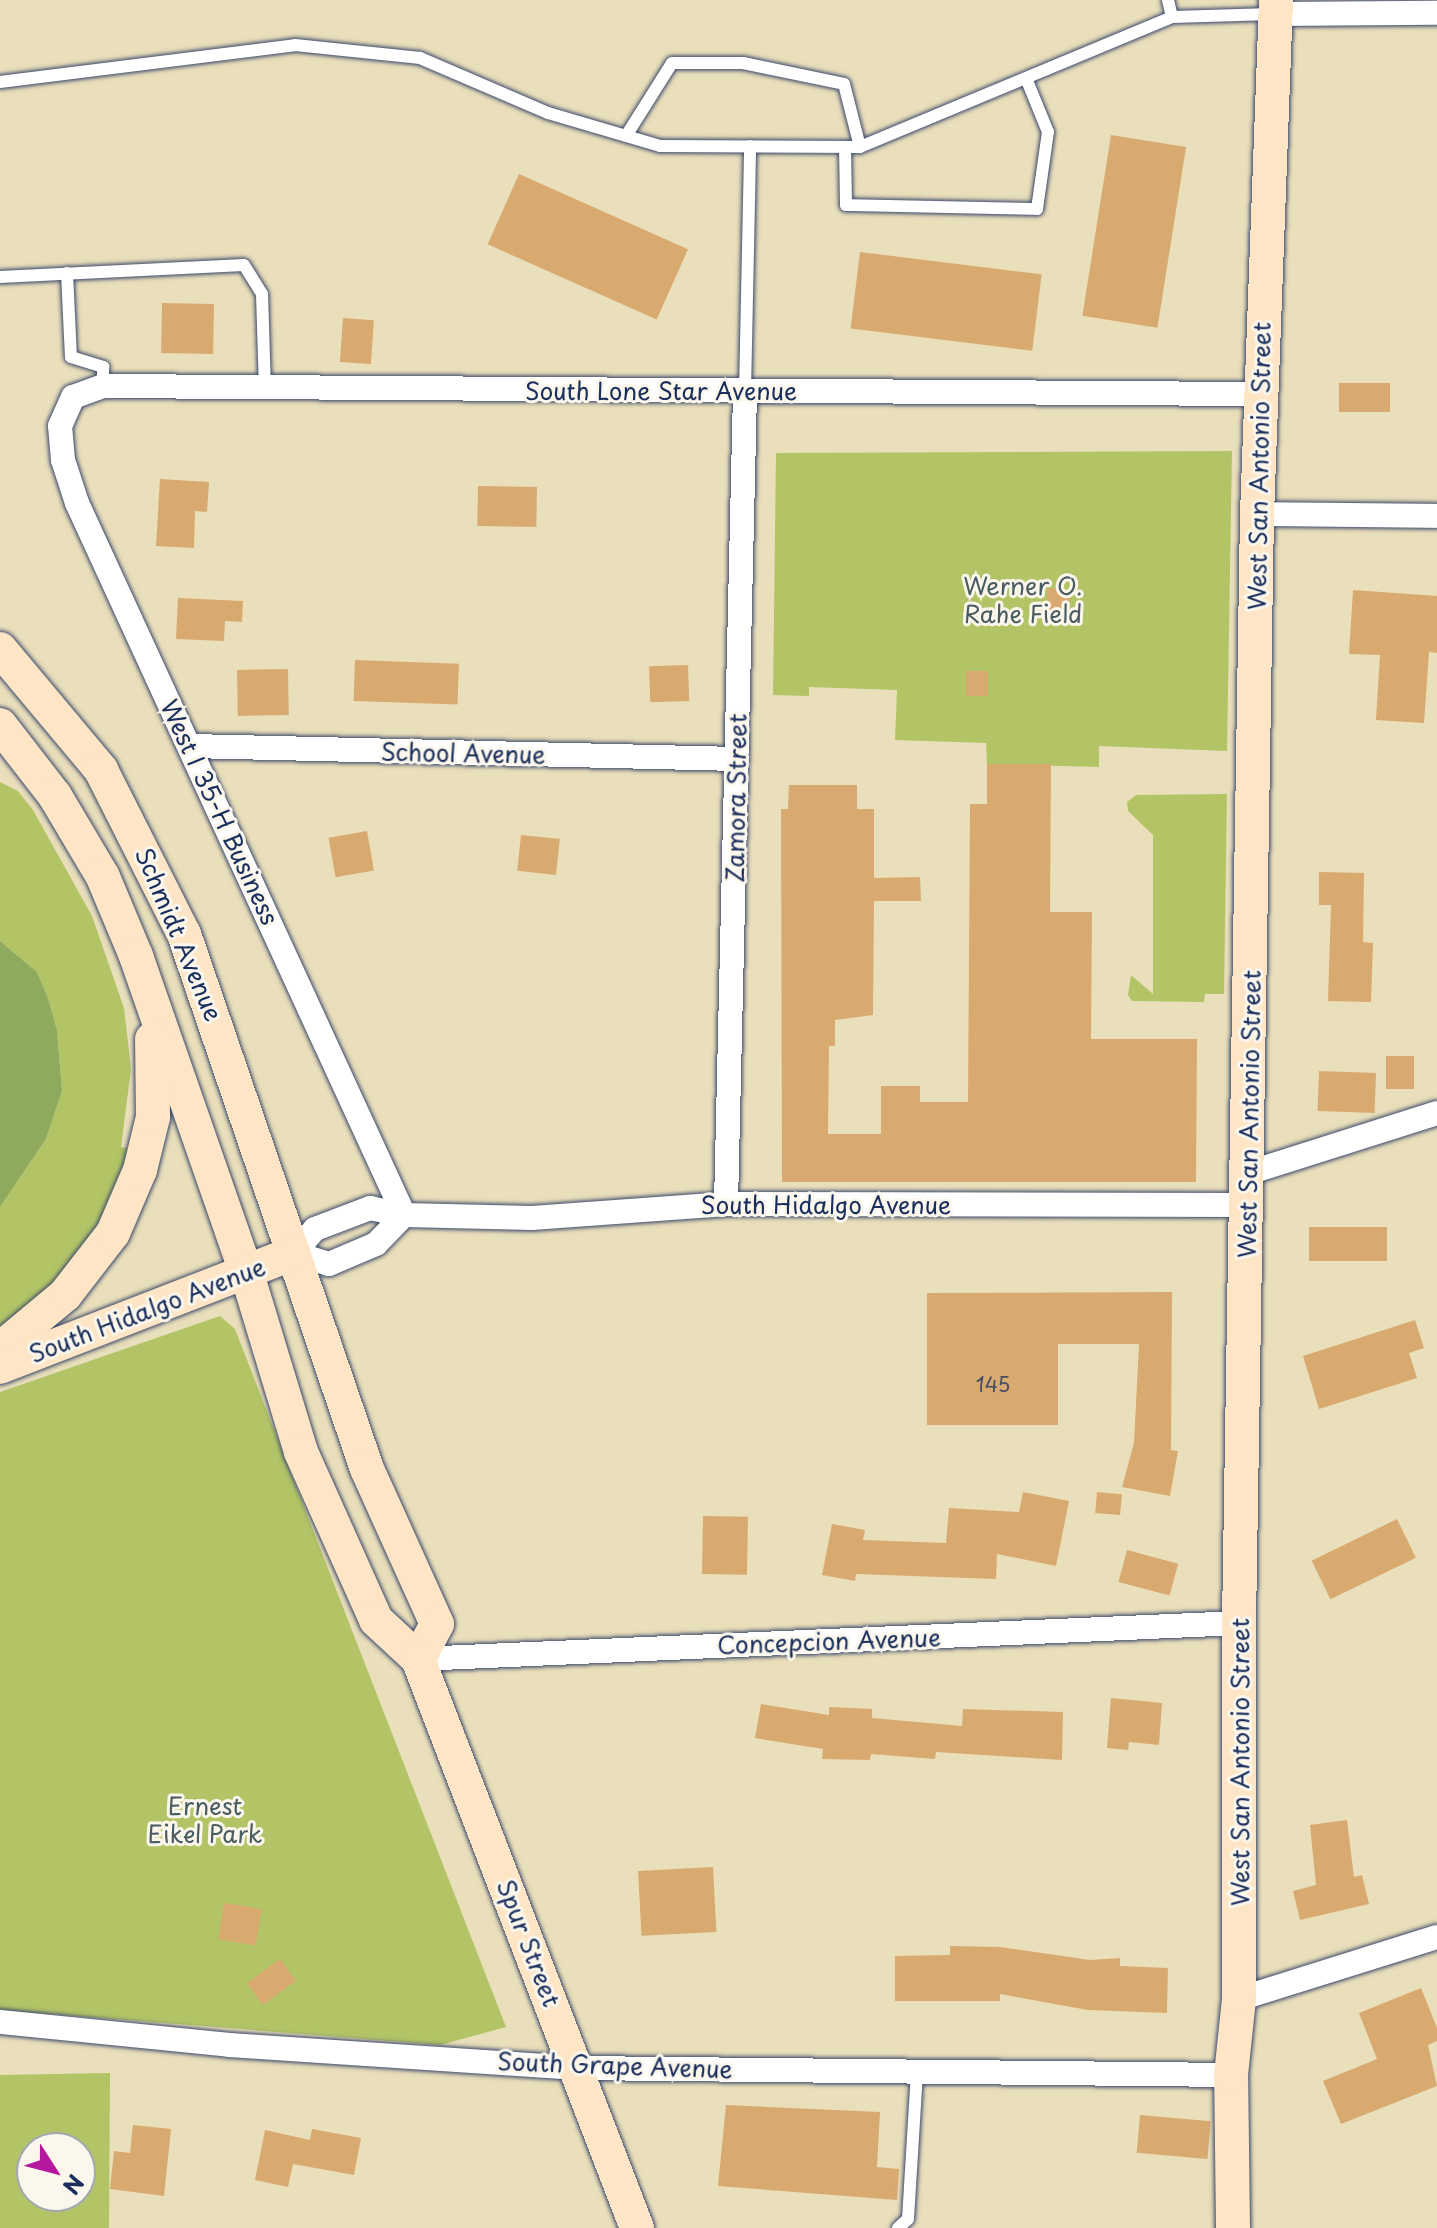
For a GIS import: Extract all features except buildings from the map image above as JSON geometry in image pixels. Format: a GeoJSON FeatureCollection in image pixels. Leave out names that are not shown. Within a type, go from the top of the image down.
{"type":"FeatureCollection","features":[{"type":"Feature","properties":{"kind":"main road","name":"West San Antonio Street"},"geometry":{"type":"LineString","coordinates":[[1233,2228],[1231,2075],[1239,1999],[1239,1623],[1249,1189],[1259,394],[1275,7]]}},
{"type":"Feature","properties":{"kind":"main road","name":"Schmidt Avenue"},"geometry":{"type":"LineString","coordinates":[[0,649],[101,770],[160,879],[222,1037],[294,1253]]}},
{"type":"Feature","properties":{"kind":"main road","name":"Schmidt Avenue"},"geometry":{"type":"LineString","coordinates":[[0,725],[35,769],[103,877],[136,956],[247,1274]]}},
{"type":"Feature","properties":{"kind":"main road"},"geometry":{"type":"LineString","coordinates":[[0,755],[35,769]]}},
{"type":"Feature","properties":{"kind":"main road"},"geometry":{"type":"LineString","coordinates":[[0,1349],[36,1323],[90,1265],[113,1233],[140,1170],[156,1081],[136,956]]}},
{"type":"Feature","properties":{"kind":"main road","name":"South Hidalgo Avenue"},"geometry":{"type":"LineString","coordinates":[[0,1367],[247,1274],[294,1253]]}},
{"type":"Feature","properties":{"kind":"main road"},"geometry":{"type":"LineString","coordinates":[[294,1253],[367,1469],[437,1624],[418,1659]]}},
{"type":"Feature","properties":{"kind":"main road","name":"Spur Street"},"geometry":{"type":"LineString","coordinates":[[247,1274],[307,1466],[376,1620],[418,1659],[637,2228]]}},
{"type":"Feature","properties":{"kind":"street"},"geometry":{"type":"LineString","coordinates":[[1275,7],[1437,13]]}},
{"type":"Feature","properties":{"kind":"street","name":"South Lone Star Avenue"},"geometry":{"type":"LineString","coordinates":[[67,403],[84,389],[103,386],[1259,394]]}},
{"type":"Feature","properties":{"kind":"street","name":"Zamora Street"},"geometry":{"type":"LineString","coordinates":[[726,1204],[745,392]]}},
{"type":"Feature","properties":{"kind":"street","name":"West I 35-H Business"},"geometry":{"type":"LineString","coordinates":[[67,403],[60,426],[69,480],[404,1215]]}},
{"type":"Feature","properties":{"kind":"street"},"geometry":{"type":"LineString","coordinates":[[1257,514],[1437,516]]}},
{"type":"Feature","properties":{"kind":"street","name":"School Avenue"},"geometry":{"type":"LineString","coordinates":[[190,746],[737,759]]}},
{"type":"Feature","properties":{"kind":"street","name":"South Hidalgo Avenue"},"geometry":{"type":"LineString","coordinates":[[404,1215],[376,1244],[329,1264],[294,1253],[315,1229],[370,1208],[404,1215],[532,1218],[726,1204],[1249,1189],[1437,1113]]}},
{"type":"Feature","properties":{"kind":"street","name":"Concepcion Avenue"},"geometry":{"type":"LineString","coordinates":[[418,1659],[1239,1623]]}},
{"type":"Feature","properties":{"kind":"street"},"geometry":{"type":"LineString","coordinates":[[1239,1999],[1437,1937]]}},
{"type":"Feature","properties":{"kind":"street","name":"South Grape Avenue"},"geometry":{"type":"LineString","coordinates":[[0,2022],[230,2045],[577,2068],[1231,2075]]}},
{"type":"Feature","properties":{"kind":"lane"},"geometry":{"type":"LineString","coordinates":[[1168,0],[1172,17]]}},
{"type":"Feature","properties":{"kind":"lane"},"geometry":{"type":"LineString","coordinates":[[0,82],[295,45],[420,58],[548,113],[660,146],[860,147],[1172,17],[1275,7]]}},
{"type":"Feature","properties":{"kind":"lane"},"geometry":{"type":"LineString","coordinates":[[626,136],[672,63],[743,63],[844,84],[860,147]]}},
{"type":"Feature","properties":{"kind":"lane"},"geometry":{"type":"LineString","coordinates":[[845,147],[846,205],[1037,209],[1048,132],[1026,78]]}},
{"type":"Feature","properties":{"kind":"lane"},"geometry":{"type":"LineString","coordinates":[[745,392],[750,146]]}},
{"type":"Feature","properties":{"kind":"lane"},"geometry":{"type":"LineString","coordinates":[[0,277],[244,265],[262,294],[265,387]]}},
{"type":"Feature","properties":{"kind":"lane"},"geometry":{"type":"LineString","coordinates":[[67,273],[71,357],[103,367],[103,386]]}},
{"type":"Feature","properties":{"kind":"lane"},"geometry":{"type":"LineString","coordinates":[[898,2228],[908,2219],[917,2071]]}},
{"type":"Feature","properties":{"kind":"green space","name":"Werner O. Rahe Field"},"geometry":{"type":"Polygon","coordinates":[[[1232,451],[1227,751],[1099,746],[1099,767],[987,764],[986,743],[895,740],[897,690],[809,687],[809,696],[773,695],[776,453],[1232,451]]]}},
{"type":"Feature","properties":{"kind":"green space"},"geometry":{"type":"Polygon","coordinates":[[[0,782],[18,791],[33,810],[92,916],[124,1008],[131,1069],[121,1147],[130,1149],[101,1219],[61,1278],[0,1330],[0,1207],[46,1139],[62,1091],[57,1030],[48,998],[37,972],[0,941],[0,782]]]}},
{"type":"Feature","properties":{"kind":"green space"},"geometry":{"type":"Polygon","coordinates":[[[1227,794],[1224,994],[1205,994],[1204,1002],[1132,1001],[1128,995],[1131,975],[1153,994],[1153,835],[1128,811],[1127,802],[1136,795],[1227,794]]]}},
{"type":"Feature","properties":{"kind":"green space"},"geometry":{"type":"Polygon","coordinates":[[[0,941],[37,972],[48,998],[57,1030],[62,1091],[46,1139],[0,1207],[0,941]]]}},
{"type":"Feature","properties":{"kind":"green space","name":"Ernest Eikel Park"},"geometry":{"type":"Polygon","coordinates":[[[220,1316],[235,1329],[506,2027],[440,2045],[0,2010],[0,1392],[220,1316]]]}},
{"type":"Feature","properties":{"kind":"green space"},"geometry":{"type":"Polygon","coordinates":[[[110,2073],[109,2228],[0,2228],[0,2075],[110,2073]]]}}]}
